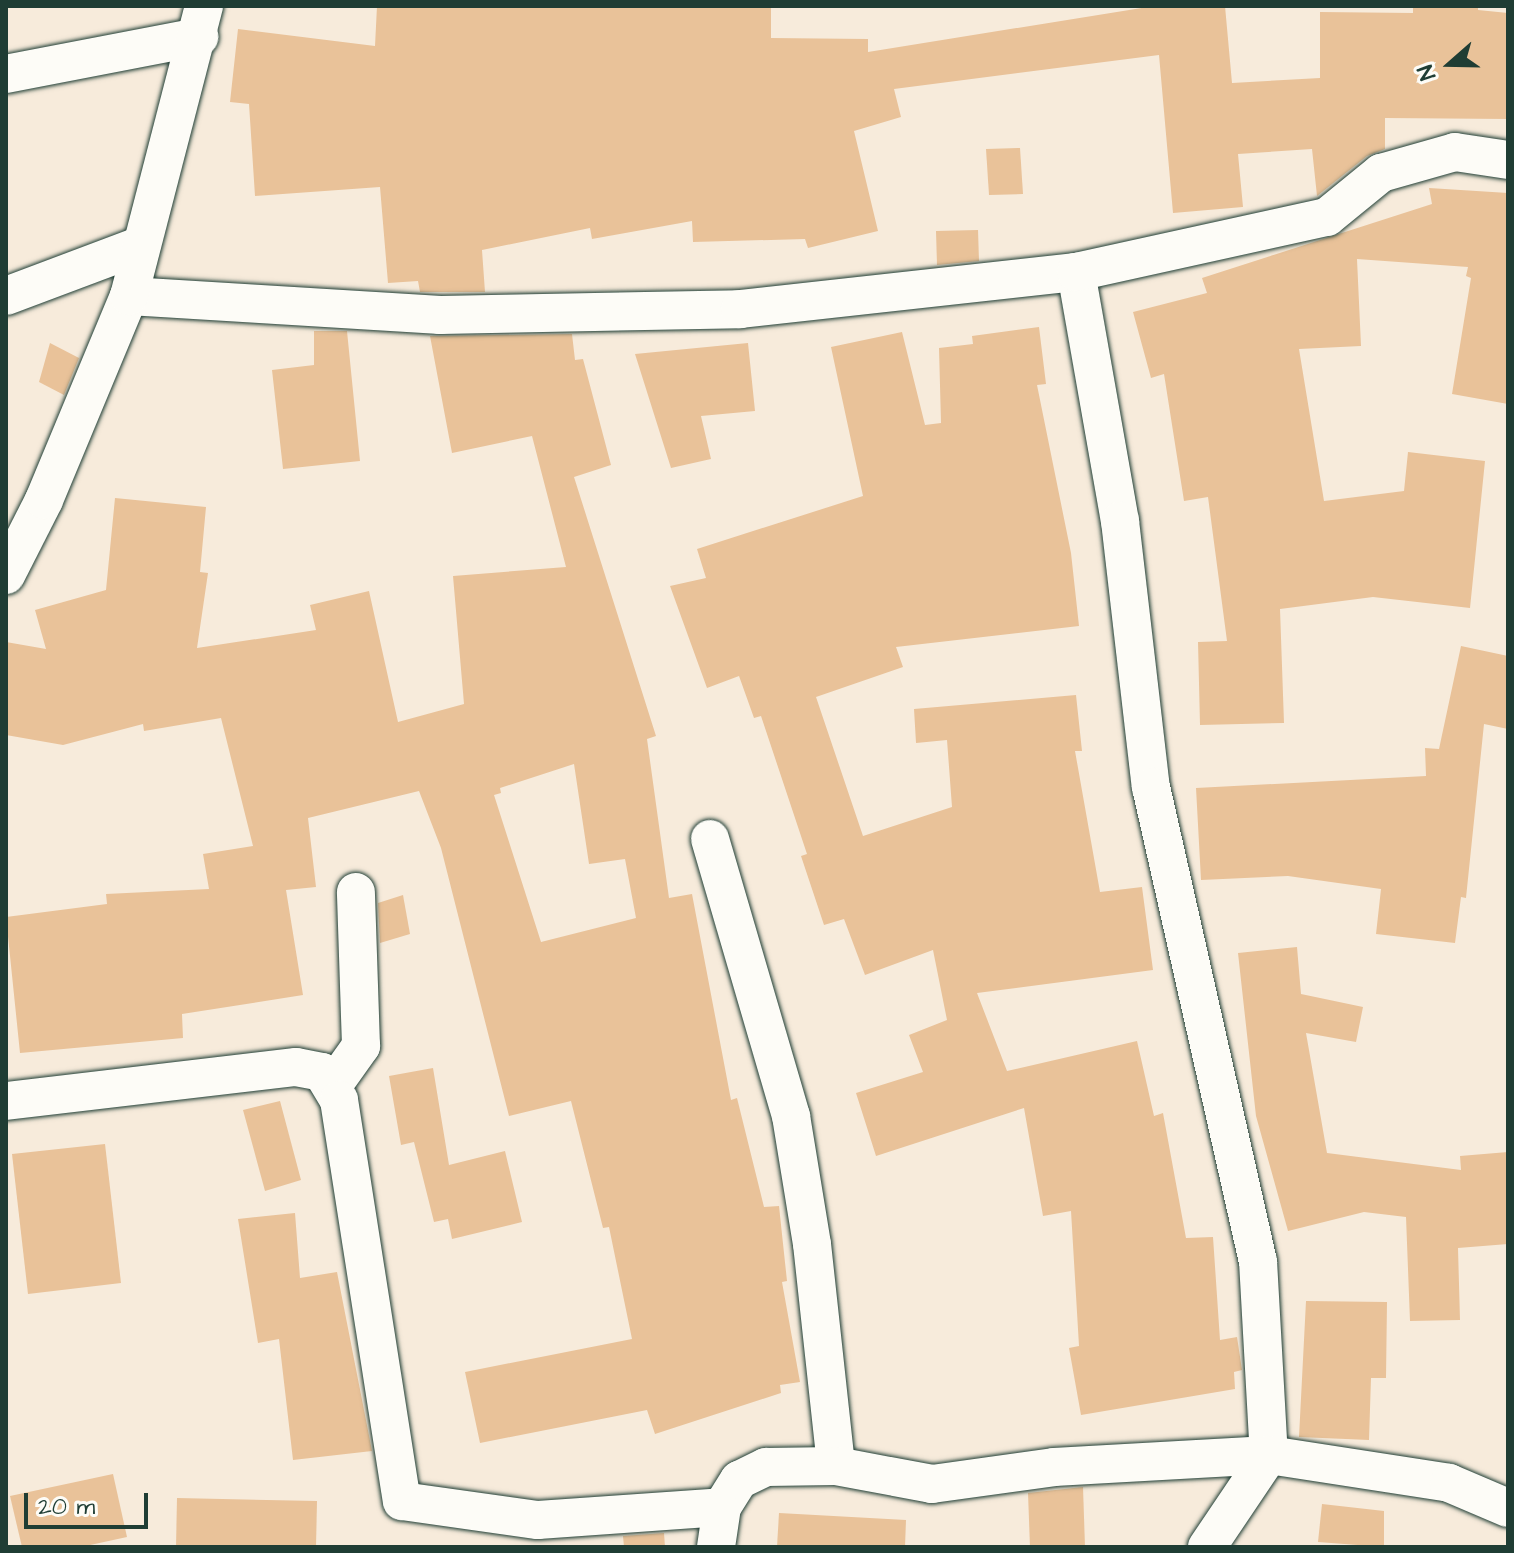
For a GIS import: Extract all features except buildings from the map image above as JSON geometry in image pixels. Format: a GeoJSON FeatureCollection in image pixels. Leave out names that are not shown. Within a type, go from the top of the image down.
{"type":"FeatureCollection","features":[{"type":"Feature","properties":{"kind":"street"},"geometry":{"type":"LineString","coordinates":[[6,74],[201,22]]}},
{"type":"Feature","properties":{"kind":"street"},"geometry":{"type":"LineString","coordinates":[[6,575],[44,500],[129,296],[139,246],[201,22]]}},
{"type":"Feature","properties":{"kind":"street"},"geometry":{"type":"LineString","coordinates":[[129,296],[440,315],[740,309],[1076,272],[1327,217],[1381,173],[1455,152],[1508,160]]}},
{"type":"Feature","properties":{"kind":"street"},"geometry":{"type":"LineString","coordinates":[[6,296],[139,246]]}},
{"type":"Feature","properties":{"kind":"street"},"geometry":{"type":"LineString","coordinates":[[1076,272],[1120,521],[1151,787],[1258,1261],[1269,1455],[1207,1547]]}},
{"type":"Feature","properties":{"kind":"street"},"geometry":{"type":"LineString","coordinates":[[710,839],[791,1116],[812,1244],[836,1466]]}},
{"type":"Feature","properties":{"kind":"street"},"geometry":{"type":"LineString","coordinates":[[334,1084],[361,1046],[356,892]]}},
{"type":"Feature","properties":{"kind":"street"},"geometry":{"type":"LineString","coordinates":[[6,1101],[296,1067],[322,1072],[334,1084],[402,1501],[538,1520],[722,1507]]}},
{"type":"Feature","properties":{"kind":"street"},"geometry":{"type":"LineString","coordinates":[[716,1547],[722,1507],[739,1480],[766,1467],[836,1466],[932,1484],[1054,1467],[1269,1455],[1449,1483],[1508,1508]]}}]}
